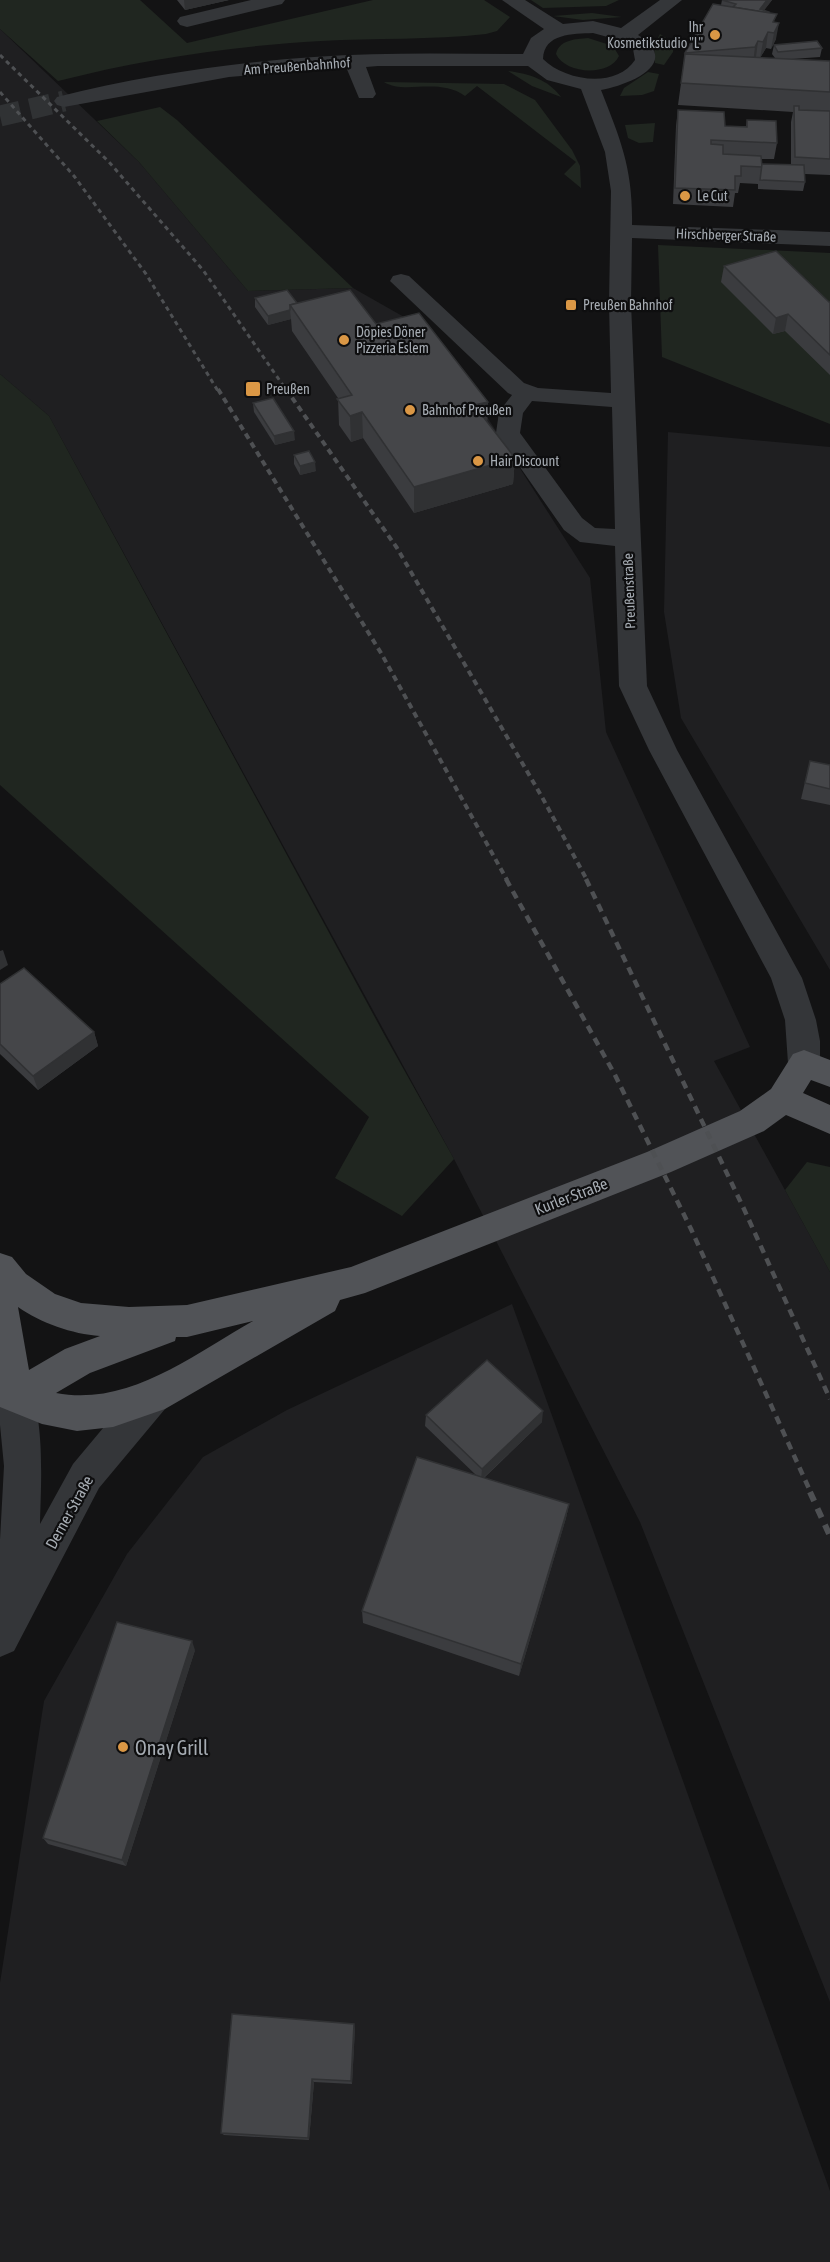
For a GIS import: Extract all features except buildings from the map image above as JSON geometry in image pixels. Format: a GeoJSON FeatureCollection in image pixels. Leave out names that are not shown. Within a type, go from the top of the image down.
{"type":"FeatureCollection","features":[{"type":"Feature","properties":{"kind":"main road","name":"Kurler Straße"},"geometry":{"type":"LineString","coordinates":[[0,1268],[15,1285],[43,1305],[81,1319],[129,1323],[187,1321],[353,1282],[659,1162],[752,1121],[783,1099],[817,1069]]}},
{"type":"Feature","properties":{"kind":"main road"},"geometry":{"type":"LineString","coordinates":[[783,1099],[830,1120]]}},
{"type":"Feature","properties":{"kind":"main road","name":"Kurler Straße"},"geometry":{"type":"LineString","coordinates":[[5,1398],[77,1414],[113,1410],[152,1397],[353,1282]]}},
{"type":"Feature","properties":{"kind":"main road"},"geometry":{"type":"LineString","coordinates":[[0,1306],[5,1398],[78,1361],[187,1321]]}},
{"type":"Feature","properties":{"kind":"street"},"geometry":{"type":"LineString","coordinates":[[187,21],[275,0]]}},
{"type":"Feature","properties":{"kind":"street"},"geometry":{"type":"LineString","coordinates":[[512,0],[559,30]]}},
{"type":"Feature","properties":{"kind":"street"},"geometry":{"type":"LineString","coordinates":[[625,35],[672,0]]}},
{"type":"Feature","properties":{"kind":"street"},"geometry":{"type":"LineString","coordinates":[[593,27],[625,35],[638,43],[644,52],[645,62],[626,78],[589,84],[559,79],[538,67],[533,60],[532,51],[536,43],[559,30],[593,27]]}},
{"type":"Feature","properties":{"kind":"street","name":"Am Preußenbahnhof"},"geometry":{"type":"LineString","coordinates":[[64,101],[200,74],[286,65],[354,61],[533,60]]}},
{"type":"Feature","properties":{"kind":"street"},"geometry":{"type":"LineString","coordinates":[[354,61],[366,94]]}},
{"type":"Feature","properties":{"kind":"street","name":"Preußenstraße"},"geometry":{"type":"LineString","coordinates":[[589,84],[615,152],[622,191],[620,303],[633,686],[642,711],[664,754],[772,948],[797,1005],[806,1042],[817,1069]]}},
{"type":"Feature","properties":{"kind":"street","name":"Hirschberger Straße"},"geometry":{"type":"LineString","coordinates":[[623,231],[830,239]]}},
{"type":"Feature","properties":{"kind":"street"},"geometry":{"type":"LineString","coordinates":[[401,281],[510,382],[526,393],[624,400]]}},
{"type":"Feature","properties":{"kind":"street"},"geometry":{"type":"LineString","coordinates":[[526,393],[511,412],[508,433],[573,524],[589,536],[627,538]]}},
{"type":"Feature","properties":{"kind":"street","name":"Derner Straße"},"geometry":{"type":"LineString","coordinates":[[0,1636],[87,1476],[152,1397]]}},
{"type":"Feature","properties":{"kind":"street","name":"Derner Straße"},"geometry":{"type":"LineString","coordinates":[[0,1619],[21,1532],[23,1466],[5,1398]]}},
{"type":"Feature","properties":{"kind":"shaded area"},"geometry":{"type":"Polygon","coordinates":[[[0,0],[140,0],[187,43],[373,0],[484,0],[510,17],[497,31],[486,34],[255,46],[155,60],[58,81],[0,29],[0,0]]]}},
{"type":"Feature","properties":{"kind":"shaded area"},"geometry":{"type":"Polygon","coordinates":[[[531,0],[619,0],[606,6],[543,8],[531,0]]]}},
{"type":"Feature","properties":{"kind":"shaded area"},"geometry":{"type":"Polygon","coordinates":[[[592,13],[622,17],[583,20],[553,16],[592,13]]]}},
{"type":"Feature","properties":{"kind":"shaded area"},"geometry":{"type":"Polygon","coordinates":[[[0,29],[139,162],[248,291],[353,288],[434,334],[590,578],[606,732],[750,1047],[714,1061],[830,1272],[830,2002],[640,1522],[454,1159],[49,416],[0,374],[0,29]]]}},
{"type":"Feature","properties":{"kind":"shaded area"},"geometry":{"type":"Polygon","coordinates":[[[660,34],[674,43],[673,52],[664,65],[655,63],[654,45],[660,34]]]}},
{"type":"Feature","properties":{"kind":"shaded area"},"geometry":{"type":"Polygon","coordinates":[[[588,38],[613,46],[619,56],[614,63],[597,70],[577,69],[561,61],[556,54],[564,43],[588,38]]]}},
{"type":"Feature","properties":{"kind":"shaded area"},"geometry":{"type":"Polygon","coordinates":[[[508,71],[538,78],[561,97],[532,86],[508,71]]]}},
{"type":"Feature","properties":{"kind":"shaded area"},"geometry":{"type":"Polygon","coordinates":[[[648,72],[659,74],[654,91],[642,95],[620,96],[624,88],[648,72]]]}},
{"type":"Feature","properties":{"kind":"shaded area"},"geometry":{"type":"Polygon","coordinates":[[[384,82],[504,84],[535,100],[572,150],[580,166],[581,188],[564,174],[576,162],[477,86],[465,96],[455,90],[444,88],[401,87],[384,82]]]}},
{"type":"Feature","properties":{"kind":"shaded area"},"geometry":{"type":"Polygon","coordinates":[[[160,107],[177,120],[353,288],[248,291],[139,162],[97,121],[160,107]]]}},
{"type":"Feature","properties":{"kind":"shaded area"},"geometry":{"type":"Polygon","coordinates":[[[655,123],[653,142],[639,143],[628,138],[625,125],[655,123]]]}},
{"type":"Feature","properties":{"kind":"shaded area"},"geometry":{"type":"Polygon","coordinates":[[[658,245],[830,253],[830,424],[662,357],[658,245]]]}},
{"type":"Feature","properties":{"kind":"shaded area"},"geometry":{"type":"Polygon","coordinates":[[[0,374],[49,416],[454,1159],[402,1216],[335,1178],[369,1117],[0,785],[0,374]]]}},
{"type":"Feature","properties":{"kind":"shaded area"},"geometry":{"type":"Polygon","coordinates":[[[668,432],[830,447],[830,970],[681,718],[664,612],[668,432]]]}},
{"type":"Feature","properties":{"kind":"shaded area"},"geometry":{"type":"Polygon","coordinates":[[[807,1162],[830,1167],[830,1272],[785,1190],[807,1162]]]}},
{"type":"Feature","properties":{"kind":"shaded area"},"geometry":{"type":"Polygon","coordinates":[[[512,1304],[830,2191],[830,2262],[0,2262],[0,1983],[44,1701],[127,1554],[203,1457],[287,1410],[512,1304]]]}},
{"type":"Feature","properties":{"kind":"tunnel"},"geometry":{"type":"LineString","coordinates":[[0,116],[64,101]]}},
{"type":"Feature","properties":{"kind":"railway"},"geometry":{"type":"LineString","coordinates":[[0,55],[109,162],[203,270],[287,391]]}},
{"type":"Feature","properties":{"kind":"railway"},"geometry":{"type":"LineString","coordinates":[[0,92],[74,176],[146,274],[218,391]]}},
{"type":"Feature","properties":{"kind":"railway"},"geometry":{"type":"LineString","coordinates":[[218,389],[381,653],[507,880]]}},
{"type":"Feature","properties":{"kind":"railway"},"geometry":{"type":"LineString","coordinates":[[286,389],[397,548],[542,797],[587,880]]}},
{"type":"Feature","properties":{"kind":"railway"},"geometry":{"type":"LineString","coordinates":[[506,879],[615,1075],[691,1229],[811,1493]]}},
{"type":"Feature","properties":{"kind":"railway"},"geometry":{"type":"LineString","coordinates":[[586,879],[744,1209],[830,1399]]}},
{"type":"Feature","properties":{"kind":"railway"},"geometry":{"type":"LineString","coordinates":[[810,1492],[830,1536]]}},
{"type":"Feature","properties":{"kind":"place","name":"Ihr Kosmetikstudio \"L\""},"geometry":{"type":"Point","coordinates":[715,35]}},
{"type":"Feature","properties":{"kind":"place","name":"Le Cut"},"geometry":{"type":"Point","coordinates":[685,196]}},
{"type":"Feature","properties":{"kind":"place","name":"Preußen Bahnhof"},"geometry":{"type":"Point","coordinates":[571,305]}},
{"type":"Feature","properties":{"kind":"place","name":"Döpies Döner Pizzeria Eslem"},"geometry":{"type":"Point","coordinates":[344,340]}},
{"type":"Feature","properties":{"kind":"place","name":"Preußen"},"geometry":{"type":"Point","coordinates":[253,389]}},
{"type":"Feature","properties":{"kind":"place","name":"Bahnhof Preußen"},"geometry":{"type":"Point","coordinates":[410,410]}},
{"type":"Feature","properties":{"kind":"place","name":"Hair Discount"},"geometry":{"type":"Point","coordinates":[478,461]}},
{"type":"Feature","properties":{"kind":"place","name":"Onay Grill"},"geometry":{"type":"Point","coordinates":[123,1747]}}]}
